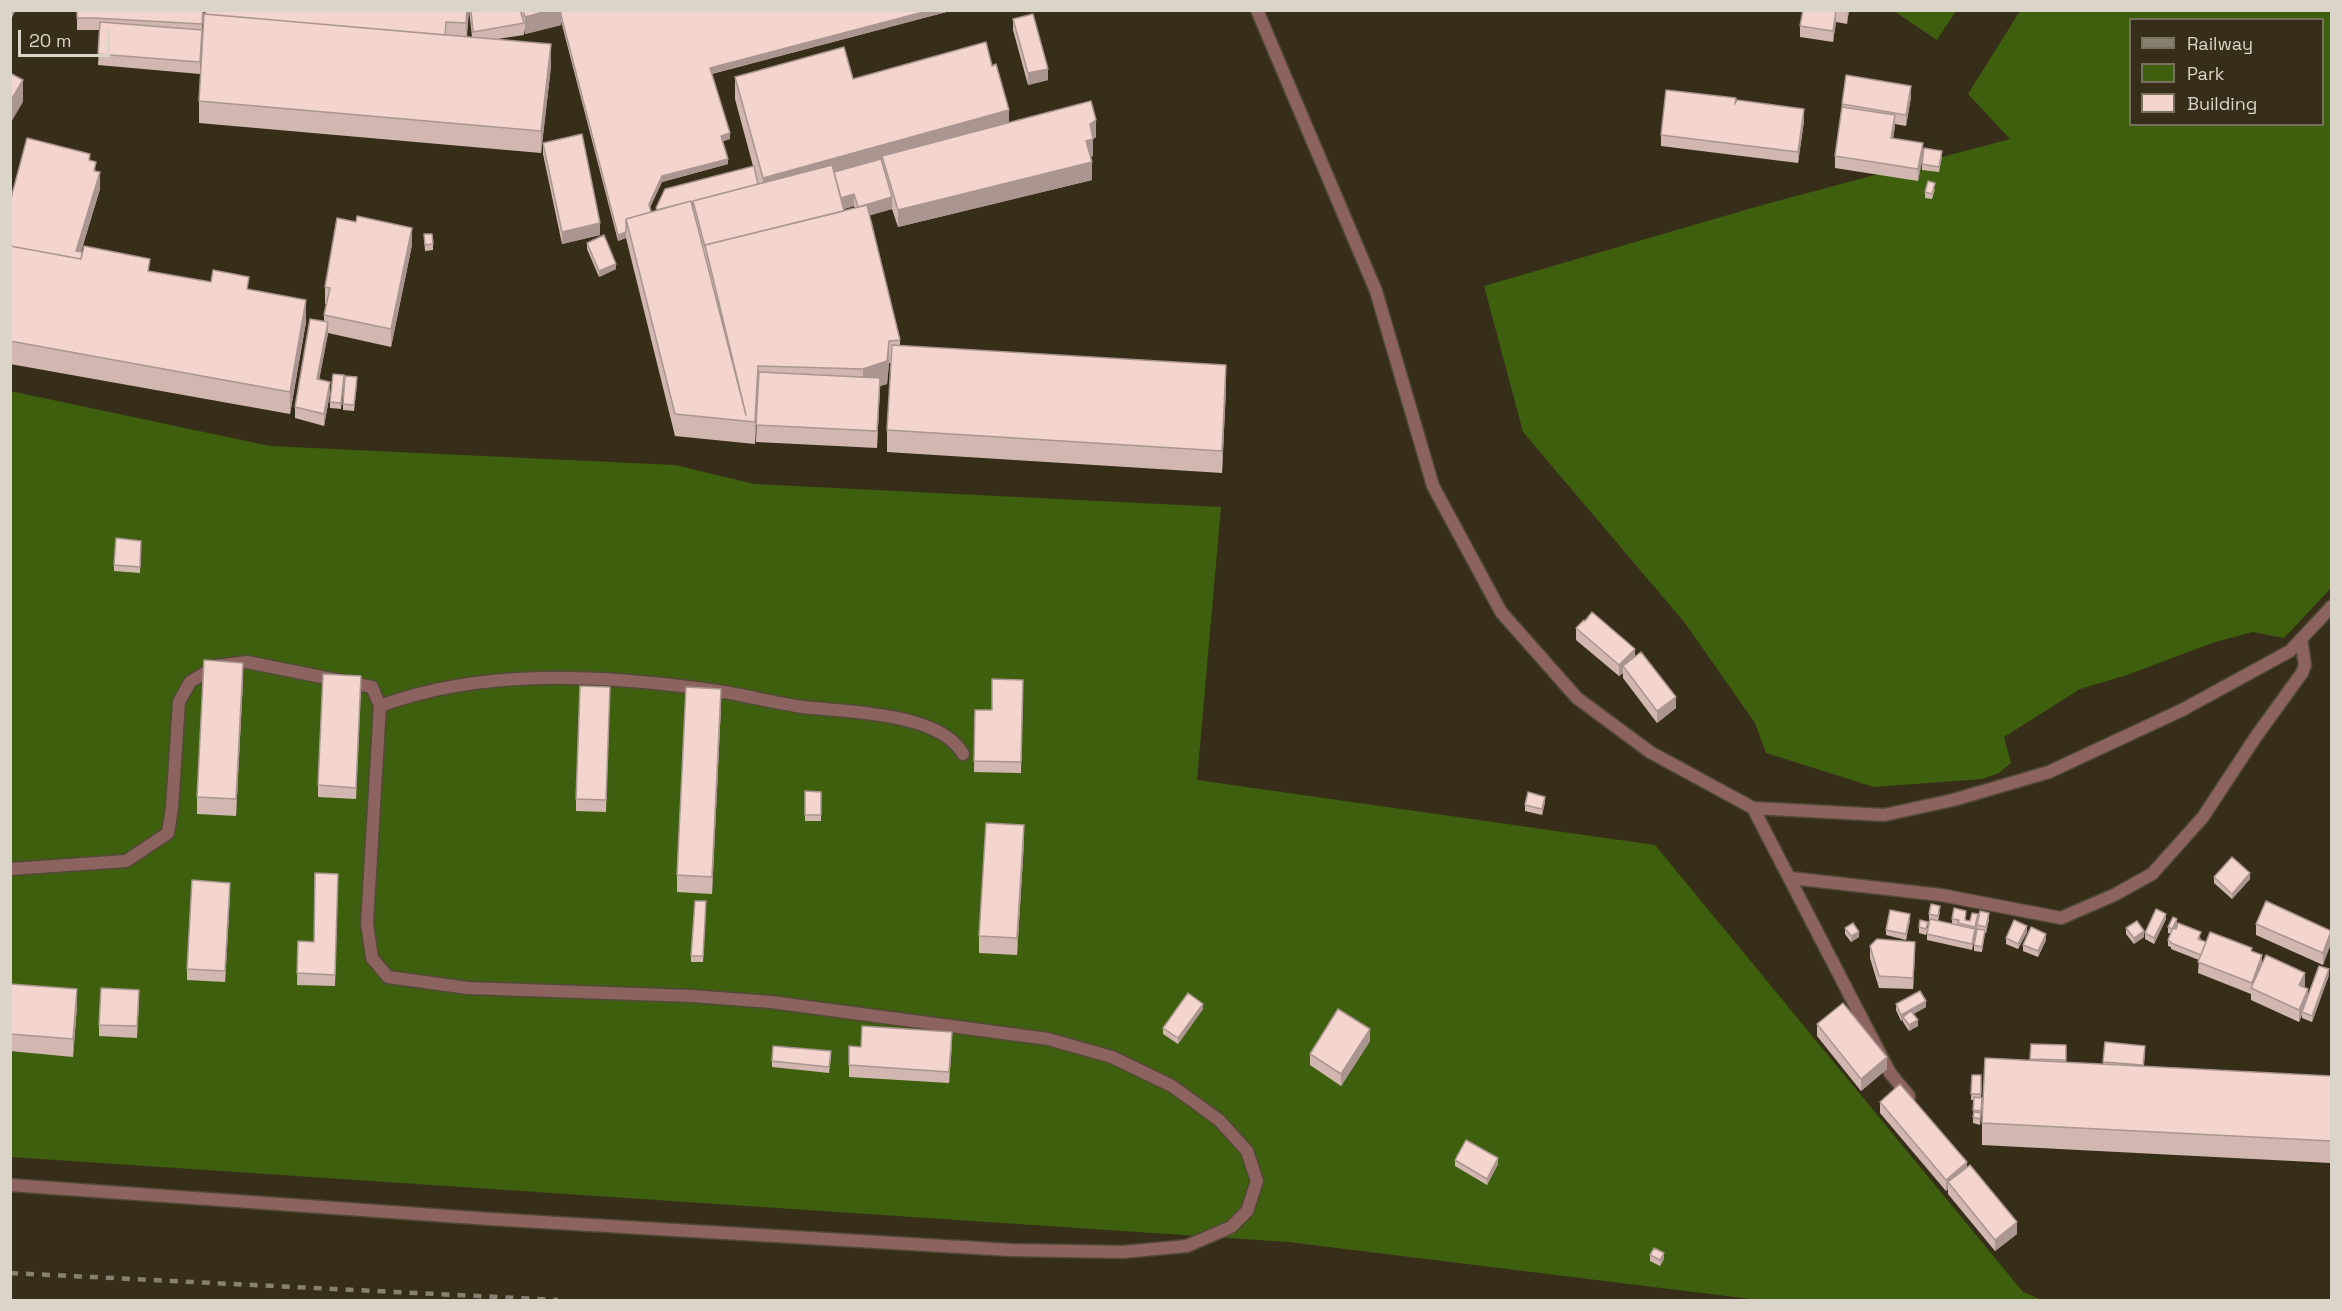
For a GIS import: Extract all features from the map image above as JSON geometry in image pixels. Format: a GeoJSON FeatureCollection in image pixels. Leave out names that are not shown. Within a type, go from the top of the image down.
{"type":"FeatureCollection","features":[{"type":"Feature","properties":{"kind":"lane"},"geometry":{"type":"LineString","coordinates":[[1257,10],[1376,291],[1433,486],[1502,612],[1577,698],[1650,752],[1753,808],[1884,815],[1953,800],[2049,772],[2182,710],[2290,651],[2331,606]]}},
{"type":"Feature","properties":{"kind":"lane"},"geometry":{"type":"LineString","coordinates":[[1791,878],[1941,895],[2061,918],[2114,896],[2152,874],[2203,817],[2257,735],[2302,673],[2305,665],[2301,639]]}},
{"type":"Feature","properties":{"kind":"lane"},"geometry":{"type":"LineString","coordinates":[[10,869],[126,861],[168,833],[172,808],[179,702],[190,681],[216,666],[247,662],[372,687],[380,705],[367,923],[372,958],[388,977],[468,988],[692,996],[771,1002],[1048,1039],[1112,1057],[1172,1086],[1219,1120],[1247,1151],[1257,1181],[1247,1211],[1231,1227],[1187,1246],[1123,1252],[1011,1250],[490,1219],[10,1185]]}},
{"type":"Feature","properties":{"kind":"lane"},"geometry":{"type":"LineString","coordinates":[[380,705],[416,693],[466,682],[562,678],[636,681],[706,689],[802,706],[873,712],[930,728],[958,744],[963,754]]}},
{"type":"Feature","properties":{"kind":"lane"},"geometry":{"type":"LineString","coordinates":[[1753,808],[1890,1073],[1919,1108]]}},
{"type":"Feature","properties":{"kind":"green space"},"geometry":{"type":"Polygon","coordinates":[[[1894,11],[1956,11],[1937,40],[1894,11]]]}},
{"type":"Feature","properties":{"kind":"green space"},"geometry":{"type":"Polygon","coordinates":[[[2020,11],[2331,11],[2331,588],[2284,638],[2253,632],[2215,642],[2127,675],[2080,689],[2004,737],[2011,763],[1999,773],[1982,779],[1874,787],[1766,753],[1755,723],[1685,623],[1523,432],[1484,286],[1766,204],[2010,139],[1968,94],[2020,11]]]}},
{"type":"Feature","properties":{"kind":"green space"},"geometry":{"type":"Polygon","coordinates":[[[10,391],[270,446],[675,465],[754,484],[1221,507],[1197,780],[1655,845],[2023,1292],[2042,1300],[1759,1300],[1288,1242],[11,1157],[10,391]]]}},
{"type":"Feature","properties":{"kind":"building"},"geometry":{"type":"Polygon","coordinates":[[[77,10],[203,10],[202,24],[77,18],[77,10]]]}},
{"type":"Feature","properties":{"kind":"building"},"geometry":{"type":"Polygon","coordinates":[[[206,10],[467,10],[466,23],[446,22],[445,35],[205,14],[206,10]]]}},
{"type":"Feature","properties":{"kind":"building"},"geometry":{"type":"Polygon","coordinates":[[[471,10],[520,10],[524,23],[473,32],[471,10]]]}},
{"type":"Feature","properties":{"kind":"building"},"geometry":{"type":"Polygon","coordinates":[[[523,10],[550,10],[525,17],[523,10]]]}},
{"type":"Feature","properties":{"kind":"building"},"geometry":{"type":"Polygon","coordinates":[[[561,10],[931,10],[710,68],[730,133],[721,136],[728,159],[662,176],[649,204],[651,212],[626,219],[626,232],[618,235],[561,10]]]}},
{"type":"Feature","properties":{"kind":"building"},"geometry":{"type":"Polygon","coordinates":[[[1803,10],[1836,10],[1833,31],[1800,26],[1803,10]]]}},
{"type":"Feature","properties":{"kind":"building"},"geometry":{"type":"Polygon","coordinates":[[[204,14],[551,44],[541,131],[199,101],[204,14]]]}},
{"type":"Feature","properties":{"kind":"building"},"geometry":{"type":"Polygon","coordinates":[[[1033,14],[1048,69],[1028,73],[1013,19],[1033,14]]]}},
{"type":"Feature","properties":{"kind":"building"},"geometry":{"type":"Polygon","coordinates":[[[100,22],[202,30],[200,62],[98,54],[100,22]]]}},
{"type":"Feature","properties":{"kind":"building"},"geometry":{"type":"Polygon","coordinates":[[[986,42],[992,66],[996,64],[1009,110],[763,178],[735,77],[844,47],[853,79],[986,42]]]}},
{"type":"Feature","properties":{"kind":"building"},"geometry":{"type":"Polygon","coordinates":[[[10,73],[23,80],[10,102],[10,73]]]}},
{"type":"Feature","properties":{"kind":"building"},"geometry":{"type":"Polygon","coordinates":[[[1846,75],[1911,86],[1906,115],[1842,104],[1846,75]]]}},
{"type":"Feature","properties":{"kind":"building"},"geometry":{"type":"Polygon","coordinates":[[[1666,90],[1736,98],[1735,104],[1737,100],[1804,109],[1798,152],[1661,135],[1666,90]]]}},
{"type":"Feature","properties":{"kind":"building"},"geometry":{"type":"Polygon","coordinates":[[[1091,101],[1096,120],[1090,124],[1093,139],[1086,141],[1092,162],[898,210],[882,156],[1091,101]]]}},
{"type":"Feature","properties":{"kind":"building"},"geometry":{"type":"Polygon","coordinates":[[[1842,107],[1895,115],[1891,138],[1923,143],[1918,169],[1835,156],[1842,107]]]}},
{"type":"Feature","properties":{"kind":"building"},"geometry":{"type":"Polygon","coordinates":[[[582,134],[600,223],[562,232],[543,143],[582,134]]]}},
{"type":"Feature","properties":{"kind":"building"},"geometry":{"type":"Polygon","coordinates":[[[27,138],[90,154],[89,160],[96,162],[94,171],[100,172],[76,251],[82,252],[81,259],[10,246],[10,202],[27,138]]]}},
{"type":"Feature","properties":{"kind":"building"},"geometry":{"type":"Polygon","coordinates":[[[1924,148],[1942,151],[1939,167],[1922,164],[1924,148]]]}},
{"type":"Feature","properties":{"kind":"building"},"geometry":{"type":"Polygon","coordinates":[[[881,159],[892,197],[858,207],[854,194],[841,198],[834,172],[881,159]]]}},
{"type":"Feature","properties":{"kind":"building"},"geometry":{"type":"Polygon","coordinates":[[[832,165],[844,211],[705,245],[705,247],[693,201],[832,165]]]}},
{"type":"Feature","properties":{"kind":"building"},"geometry":{"type":"Polygon","coordinates":[[[754,166],[758,184],[693,201],[693,210],[691,201],[657,210],[656,208],[665,189],[754,166]]]}},
{"type":"Feature","properties":{"kind":"building"},"geometry":{"type":"Polygon","coordinates":[[[1928,181],[1935,183],[1932,194],[1925,192],[1928,181]]]}},
{"type":"Feature","properties":{"kind":"building"},"geometry":{"type":"Polygon","coordinates":[[[691,201],[746,415],[705,245],[867,205],[900,340],[889,341],[887,361],[863,369],[758,366],[755,422],[675,414],[626,219],[691,201]]]}},
{"type":"Feature","properties":{"kind":"building"},"geometry":{"type":"Polygon","coordinates":[[[357,216],[412,228],[391,329],[324,315],[330,288],[325,287],[337,218],[356,222],[357,216]]]}},
{"type":"Feature","properties":{"kind":"building"},"geometry":{"type":"Polygon","coordinates":[[[424,234],[432,234],[433,244],[425,245],[424,234]]]}},
{"type":"Feature","properties":{"kind":"building"},"geometry":{"type":"Polygon","coordinates":[[[604,235],[616,264],[599,271],[587,243],[604,235]]]}},
{"type":"Feature","properties":{"kind":"building"},"geometry":{"type":"Polygon","coordinates":[[[10,246],[81,259],[84,246],[150,259],[148,271],[211,282],[213,270],[249,277],[247,289],[306,300],[290,392],[10,341],[10,246]]]}},
{"type":"Feature","properties":{"kind":"building"},"geometry":{"type":"Polygon","coordinates":[[[310,319],[328,322],[317,379],[330,382],[324,414],[295,407],[310,319]]]}},
{"type":"Feature","properties":{"kind":"building"},"geometry":{"type":"Polygon","coordinates":[[[892,345],[1226,365],[1222,451],[887,430],[892,345]]]}},
{"type":"Feature","properties":{"kind":"building"},"geometry":{"type":"Polygon","coordinates":[[[759,372],[880,378],[877,431],[756,425],[759,372]]]}},
{"type":"Feature","properties":{"kind":"building"},"geometry":{"type":"Polygon","coordinates":[[[333,374],[344,375],[341,403],[330,402],[333,374]]]}},
{"type":"Feature","properties":{"kind":"building"},"geometry":{"type":"Polygon","coordinates":[[[345,376],[357,377],[354,405],[343,404],[345,376]]]}},
{"type":"Feature","properties":{"kind":"building"},"geometry":{"type":"Polygon","coordinates":[[[116,538],[141,541],[140,567],[114,565],[116,538]]]}},
{"type":"Feature","properties":{"kind":"building"},"geometry":{"type":"Polygon","coordinates":[[[1592,612],[1635,649],[1619,665],[1576,628],[1592,612]]]}},
{"type":"Feature","properties":{"kind":"building"},"geometry":{"type":"Polygon","coordinates":[[[1641,652],[1676,697],[1657,711],[1623,666],[1641,652]]]}},
{"type":"Feature","properties":{"kind":"building"},"geometry":{"type":"Polygon","coordinates":[[[204,660],[243,663],[236,799],[197,797],[204,660]]]}},
{"type":"Feature","properties":{"kind":"building"},"geometry":{"type":"Polygon","coordinates":[[[323,674],[361,676],[356,788],[318,785],[323,674]]]}},
{"type":"Feature","properties":{"kind":"building"},"geometry":{"type":"Polygon","coordinates":[[[992,679],[1023,680],[1021,762],[974,761],[975,710],[992,710],[992,679]]]}},
{"type":"Feature","properties":{"kind":"building"},"geometry":{"type":"Polygon","coordinates":[[[580,686],[610,687],[606,800],[576,799],[580,686]]]}},
{"type":"Feature","properties":{"kind":"building"},"geometry":{"type":"Polygon","coordinates":[[[686,687],[721,689],[712,877],[677,875],[686,687]]]}},
{"type":"Feature","properties":{"kind":"building"},"geometry":{"type":"Polygon","coordinates":[[[805,791],[821,792],[821,815],[805,815],[805,791]]]}},
{"type":"Feature","properties":{"kind":"building"},"geometry":{"type":"Polygon","coordinates":[[[1528,792],[1545,797],[1542,809],[1525,805],[1528,792]]]}},
{"type":"Feature","properties":{"kind":"building"},"geometry":{"type":"Polygon","coordinates":[[[986,823],[1024,825],[1017,938],[979,936],[986,823]]]}},
{"type":"Feature","properties":{"kind":"building"},"geometry":{"type":"Polygon","coordinates":[[[2232,857],[2250,873],[2232,894],[2214,877],[2232,857]]]}},
{"type":"Feature","properties":{"kind":"building"},"geometry":{"type":"Polygon","coordinates":[[[315,873],[338,874],[335,975],[297,973],[298,941],[314,942],[315,873]]]}},
{"type":"Feature","properties":{"kind":"building"},"geometry":{"type":"Polygon","coordinates":[[[192,880],[230,883],[225,971],[187,969],[192,880]]]}},
{"type":"Feature","properties":{"kind":"building"},"geometry":{"type":"Polygon","coordinates":[[[695,901],[706,901],[703,956],[691,956],[695,901]]]}},
{"type":"Feature","properties":{"kind":"building"},"geometry":{"type":"Polygon","coordinates":[[[2266,901],[2331,931],[2323,953],[2256,924],[2266,901]]]}},
{"type":"Feature","properties":{"kind":"building"},"geometry":{"type":"Polygon","coordinates":[[[1931,904],[1940,906],[1938,916],[1929,914],[1931,904]]]}},
{"type":"Feature","properties":{"kind":"building"},"geometry":{"type":"Polygon","coordinates":[[[1954,908],[1966,911],[1965,920],[1970,921],[1972,913],[1978,914],[1975,927],[1958,923],[1959,920],[1952,919],[1954,908]]]}},
{"type":"Feature","properties":{"kind":"building"},"geometry":{"type":"Polygon","coordinates":[[[2156,909],[2166,914],[2154,938],[2145,933],[2156,909]]]}},
{"type":"Feature","properties":{"kind":"building"},"geometry":{"type":"Polygon","coordinates":[[[1890,910],[1910,914],[1906,934],[1886,930],[1890,910]]]}},
{"type":"Feature","properties":{"kind":"building"},"geometry":{"type":"Polygon","coordinates":[[[1980,911],[1989,913],[1986,927],[1977,925],[1980,911]]]}},
{"type":"Feature","properties":{"kind":"building"},"geometry":{"type":"Polygon","coordinates":[[[2173,917],[2177,919],[2172,929],[2168,927],[2173,917]]]}},
{"type":"Feature","properties":{"kind":"building"},"geometry":{"type":"Polygon","coordinates":[[[1930,919],[1975,929],[1972,944],[1927,934],[1930,919]]]}},
{"type":"Feature","properties":{"kind":"building"},"geometry":{"type":"Polygon","coordinates":[[[1920,920],[1928,922],[1926,929],[1919,927],[1920,920]]]}},
{"type":"Feature","properties":{"kind":"building"},"geometry":{"type":"Polygon","coordinates":[[[2014,920],[2027,926],[2018,944],[2006,938],[2014,920]]]}},
{"type":"Feature","properties":{"kind":"building"},"geometry":{"type":"Polygon","coordinates":[[[2137,921],[2144,931],[2134,938],[2126,928],[2137,921]]]}},
{"type":"Feature","properties":{"kind":"building"},"geometry":{"type":"Polygon","coordinates":[[[1853,923],[1859,932],[1851,936],[1845,928],[1853,923]]]}},
{"type":"Feature","properties":{"kind":"building"},"geometry":{"type":"Polygon","coordinates":[[[2178,923],[2201,932],[2198,939],[2206,942],[2201,955],[2168,940],[2178,923]]]}},
{"type":"Feature","properties":{"kind":"building"},"geometry":{"type":"Polygon","coordinates":[[[2031,927],[2046,934],[2038,951],[2023,945],[2031,927]]]}},
{"type":"Feature","properties":{"kind":"building"},"geometry":{"type":"Polygon","coordinates":[[[1977,929],[1985,930],[1982,947],[1974,945],[1977,929]]]}},
{"type":"Feature","properties":{"kind":"building"},"geometry":{"type":"Polygon","coordinates":[[[2210,932],[2252,948],[2251,951],[2262,955],[2252,983],[2198,962],[2210,932]]]}},
{"type":"Feature","properties":{"kind":"building"},"geometry":{"type":"Polygon","coordinates":[[[1877,939],[1915,942],[1913,978],[1879,976],[1870,946],[1877,939]]]}},
{"type":"Feature","properties":{"kind":"building"},"geometry":{"type":"Polygon","coordinates":[[[2266,955],[2305,973],[2299,985],[2308,989],[2299,1010],[2251,988],[2266,955]]]}},
{"type":"Feature","properties":{"kind":"building"},"geometry":{"type":"Polygon","coordinates":[[[2319,966],[2329,969],[2312,1016],[2302,1012],[2319,966]]]}},
{"type":"Feature","properties":{"kind":"building"},"geometry":{"type":"Polygon","coordinates":[[[10,984],[77,989],[73,1039],[10,1034],[10,984]]]}},
{"type":"Feature","properties":{"kind":"building"},"geometry":{"type":"Polygon","coordinates":[[[101,988],[139,990],[137,1026],[99,1025],[101,988]]]}},
{"type":"Feature","properties":{"kind":"building"},"geometry":{"type":"Polygon","coordinates":[[[1920,991],[1926,1001],[1901,1015],[1896,1004],[1920,991]]]}},
{"type":"Feature","properties":{"kind":"building"},"geometry":{"type":"Polygon","coordinates":[[[1188,993],[1203,1004],[1178,1038],[1163,1028],[1188,993]]]}},
{"type":"Feature","properties":{"kind":"building"},"geometry":{"type":"Polygon","coordinates":[[[1843,1003],[1887,1057],[1861,1079],[1817,1024],[1843,1003]]]}},
{"type":"Feature","properties":{"kind":"building"},"geometry":{"type":"Polygon","coordinates":[[[1338,1009],[1370,1029],[1341,1074],[1310,1054],[1338,1009]]]}},
{"type":"Feature","properties":{"kind":"building"},"geometry":{"type":"Polygon","coordinates":[[[1911,1011],[1918,1020],[1909,1025],[1903,1017],[1911,1011]]]}},
{"type":"Feature","properties":{"kind":"building"},"geometry":{"type":"Polygon","coordinates":[[[862,1026],[952,1032],[949,1072],[849,1065],[849,1046],[861,1047],[862,1026]]]}},
{"type":"Feature","properties":{"kind":"building"},"geometry":{"type":"Polygon","coordinates":[[[2105,1042],[2145,1046],[2143,1065],[2103,1062],[2105,1042]]]}},
{"type":"Feature","properties":{"kind":"building"},"geometry":{"type":"Polygon","coordinates":[[[2031,1044],[2066,1045],[2066,1060],[2030,1059],[2031,1044]]]}},
{"type":"Feature","properties":{"kind":"building"},"geometry":{"type":"Polygon","coordinates":[[[773,1046],[831,1051],[829,1067],[772,1061],[773,1046]]]}},
{"type":"Feature","properties":{"kind":"building"},"geometry":{"type":"Polygon","coordinates":[[[1985,1058],[2331,1076],[2331,1141],[1982,1123],[1985,1058]]]}},
{"type":"Feature","properties":{"kind":"building"},"geometry":{"type":"Polygon","coordinates":[[[1972,1075],[1981,1075],[1981,1094],[1971,1094],[1972,1075]]]}},
{"type":"Feature","properties":{"kind":"building"},"geometry":{"type":"Polygon","coordinates":[[[1900,1084],[1967,1162],[1946,1180],[1880,1102],[1900,1084]]]}},
{"type":"Feature","properties":{"kind":"building"},"geometry":{"type":"Polygon","coordinates":[[[1974,1097],[1982,1098],[1981,1111],[1973,1110],[1974,1097]]]}},
{"type":"Feature","properties":{"kind":"building"},"geometry":{"type":"Polygon","coordinates":[[[1974,1112],[1981,1113],[1980,1119],[1973,1117],[1974,1112]]]}},
{"type":"Feature","properties":{"kind":"building"},"geometry":{"type":"Polygon","coordinates":[[[1466,1140],[1498,1158],[1487,1179],[1455,1160],[1466,1140]]]}},
{"type":"Feature","properties":{"kind":"building"},"geometry":{"type":"Polygon","coordinates":[[[1970,1165],[2017,1222],[1995,1240],[1948,1182],[1970,1165]]]}},
{"type":"Feature","properties":{"kind":"building"},"geometry":{"type":"Polygon","coordinates":[[[1654,1248],[1664,1253],[1660,1260],[1650,1255],[1654,1248]]]}},
{"type":"Feature","properties":{"kind":"railway"},"geometry":{"type":"LineString","coordinates":[[10,1273],[558,1300]]}}]}
